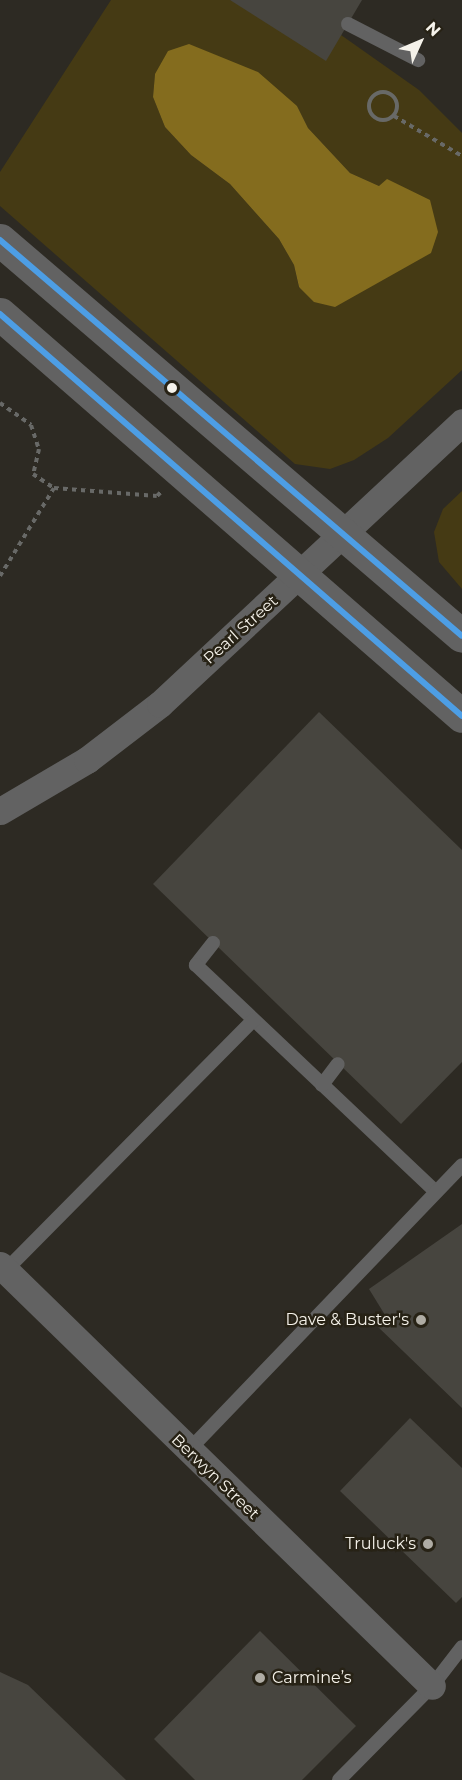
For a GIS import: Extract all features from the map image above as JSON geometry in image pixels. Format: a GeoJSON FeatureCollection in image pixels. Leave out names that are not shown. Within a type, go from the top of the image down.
{"type":"FeatureCollection","features":[{"type":"Feature","properties":{"kind":"street"},"geometry":{"type":"LineString","coordinates":[[2,242],[462,636]]}},
{"type":"Feature","properties":{"kind":"street"},"geometry":{"type":"LineString","coordinates":[[0,314],[303,574],[462,716]]}},
{"type":"Feature","properties":{"kind":"street","name":"Pearl Street"},"geometry":{"type":"LineString","coordinates":[[0,811],[87,760],[160,704],[303,574],[462,422]]}},
{"type":"Feature","properties":{"kind":"street","name":"Berwyn Street"},"geometry":{"type":"LineString","coordinates":[[2,1271],[432,1686]]}},
{"type":"Feature","properties":{"kind":"lane"},"geometry":{"type":"LineString","coordinates":[[348,24],[418,60]]}},
{"type":"Feature","properties":{"kind":"lane"},"geometry":{"type":"LineString","coordinates":[[213,943],[196,965],[436,1192]]}},
{"type":"Feature","properties":{"kind":"lane"},"geometry":{"type":"LineString","coordinates":[[2,1271],[253,1020]]}},
{"type":"Feature","properties":{"kind":"lane"},"geometry":{"type":"LineString","coordinates":[[322,1085],[338,1064]]}},
{"type":"Feature","properties":{"kind":"lane"},"geometry":{"type":"LineString","coordinates":[[188,1451],[462,1165]]}},
{"type":"Feature","properties":{"kind":"lane"},"geometry":{"type":"LineString","coordinates":[[339,1780],[432,1686],[462,1647]]}},
{"type":"Feature","properties":{"kind":"path"},"geometry":{"type":"LineString","coordinates":[[394,116],[397,102],[394,96],[387,92],[374,96],[370,102],[373,116],[380,120],[394,116],[462,156]]}},
{"type":"Feature","properties":{"kind":"path"},"geometry":{"type":"LineString","coordinates":[[0,403],[31,425],[39,449],[33,474],[54,488],[157,496],[165,489]]}},
{"type":"Feature","properties":{"kind":"path"},"geometry":{"type":"LineString","coordinates":[[0,576],[54,488]]}},
{"type":"Feature","properties":{"kind":"shaded area"},"geometry":{"type":"Polygon","coordinates":[[[111,0],[230,0],[341,35],[419,90],[462,133],[462,370],[388,438],[354,460],[330,469],[295,464],[0,206],[0,172],[111,0]],[[155,74],[153,97],[165,127],[191,155],[230,184],[279,239],[294,265],[299,288],[379,186],[350,173],[308,128],[297,106],[155,74]]]}},
{"type":"Feature","properties":{"kind":"shaded area"},"geometry":{"type":"Polygon","coordinates":[[[189,44],[258,72],[297,106],[308,128],[350,173],[379,186],[387,179],[430,200],[438,232],[431,253],[335,307],[314,302],[299,287],[294,265],[279,239],[230,184],[191,155],[165,127],[153,97],[155,74],[168,51],[189,44]]]}},
{"type":"Feature","properties":{"kind":"shaded area"},"geometry":{"type":"Polygon","coordinates":[[[462,491],[462,589],[439,562],[434,532],[443,509],[462,491]]]}},
{"type":"Feature","properties":{"kind":"building"},"geometry":{"type":"Polygon","coordinates":[[[230,0],[362,0],[326,61],[230,0]]]}},
{"type":"Feature","properties":{"kind":"building"},"geometry":{"type":"Polygon","coordinates":[[[319,712],[462,850],[462,1062],[401,1124],[153,884],[319,712]]]}},
{"type":"Feature","properties":{"kind":"building","name":"Dave & Buster's"},"geometry":{"type":"Polygon","coordinates":[[[462,1224],[462,1408],[376,1325],[385,1315],[369,1289],[462,1224]]]}},
{"type":"Feature","properties":{"kind":"building","name":"Truluck's"},"geometry":{"type":"Polygon","coordinates":[[[410,1418],[462,1468],[462,1597],[456,1603],[340,1491],[410,1418]]]}},
{"type":"Feature","properties":{"kind":"building","name":"Carmine’s"},"geometry":{"type":"Polygon","coordinates":[[[260,1631],[356,1726],[302,1780],[195,1780],[154,1739],[260,1631]]]}},
{"type":"Feature","properties":{"kind":"building"},"geometry":{"type":"Polygon","coordinates":[[[0,1672],[28,1685],[126,1780],[0,1780],[0,1672]]]}},
{"type":"Feature","properties":{"kind":"transit line"},"geometry":{"type":"LineString","coordinates":[[0,240],[462,636]]}},
{"type":"Feature","properties":{"kind":"transit line"},"geometry":{"type":"LineString","coordinates":[[0,314],[462,716]]}},
{"type":"Feature","properties":{"kind":"place","name":"Dave & Buster's"},"geometry":{"type":"Point","coordinates":[421,1320]}},
{"type":"Feature","properties":{"kind":"place","name":"Truluck's"},"geometry":{"type":"Point","coordinates":[428,1544]}},
{"type":"Feature","properties":{"kind":"place","name":"Carmine’s"},"geometry":{"type":"Point","coordinates":[260,1678]}}]}
